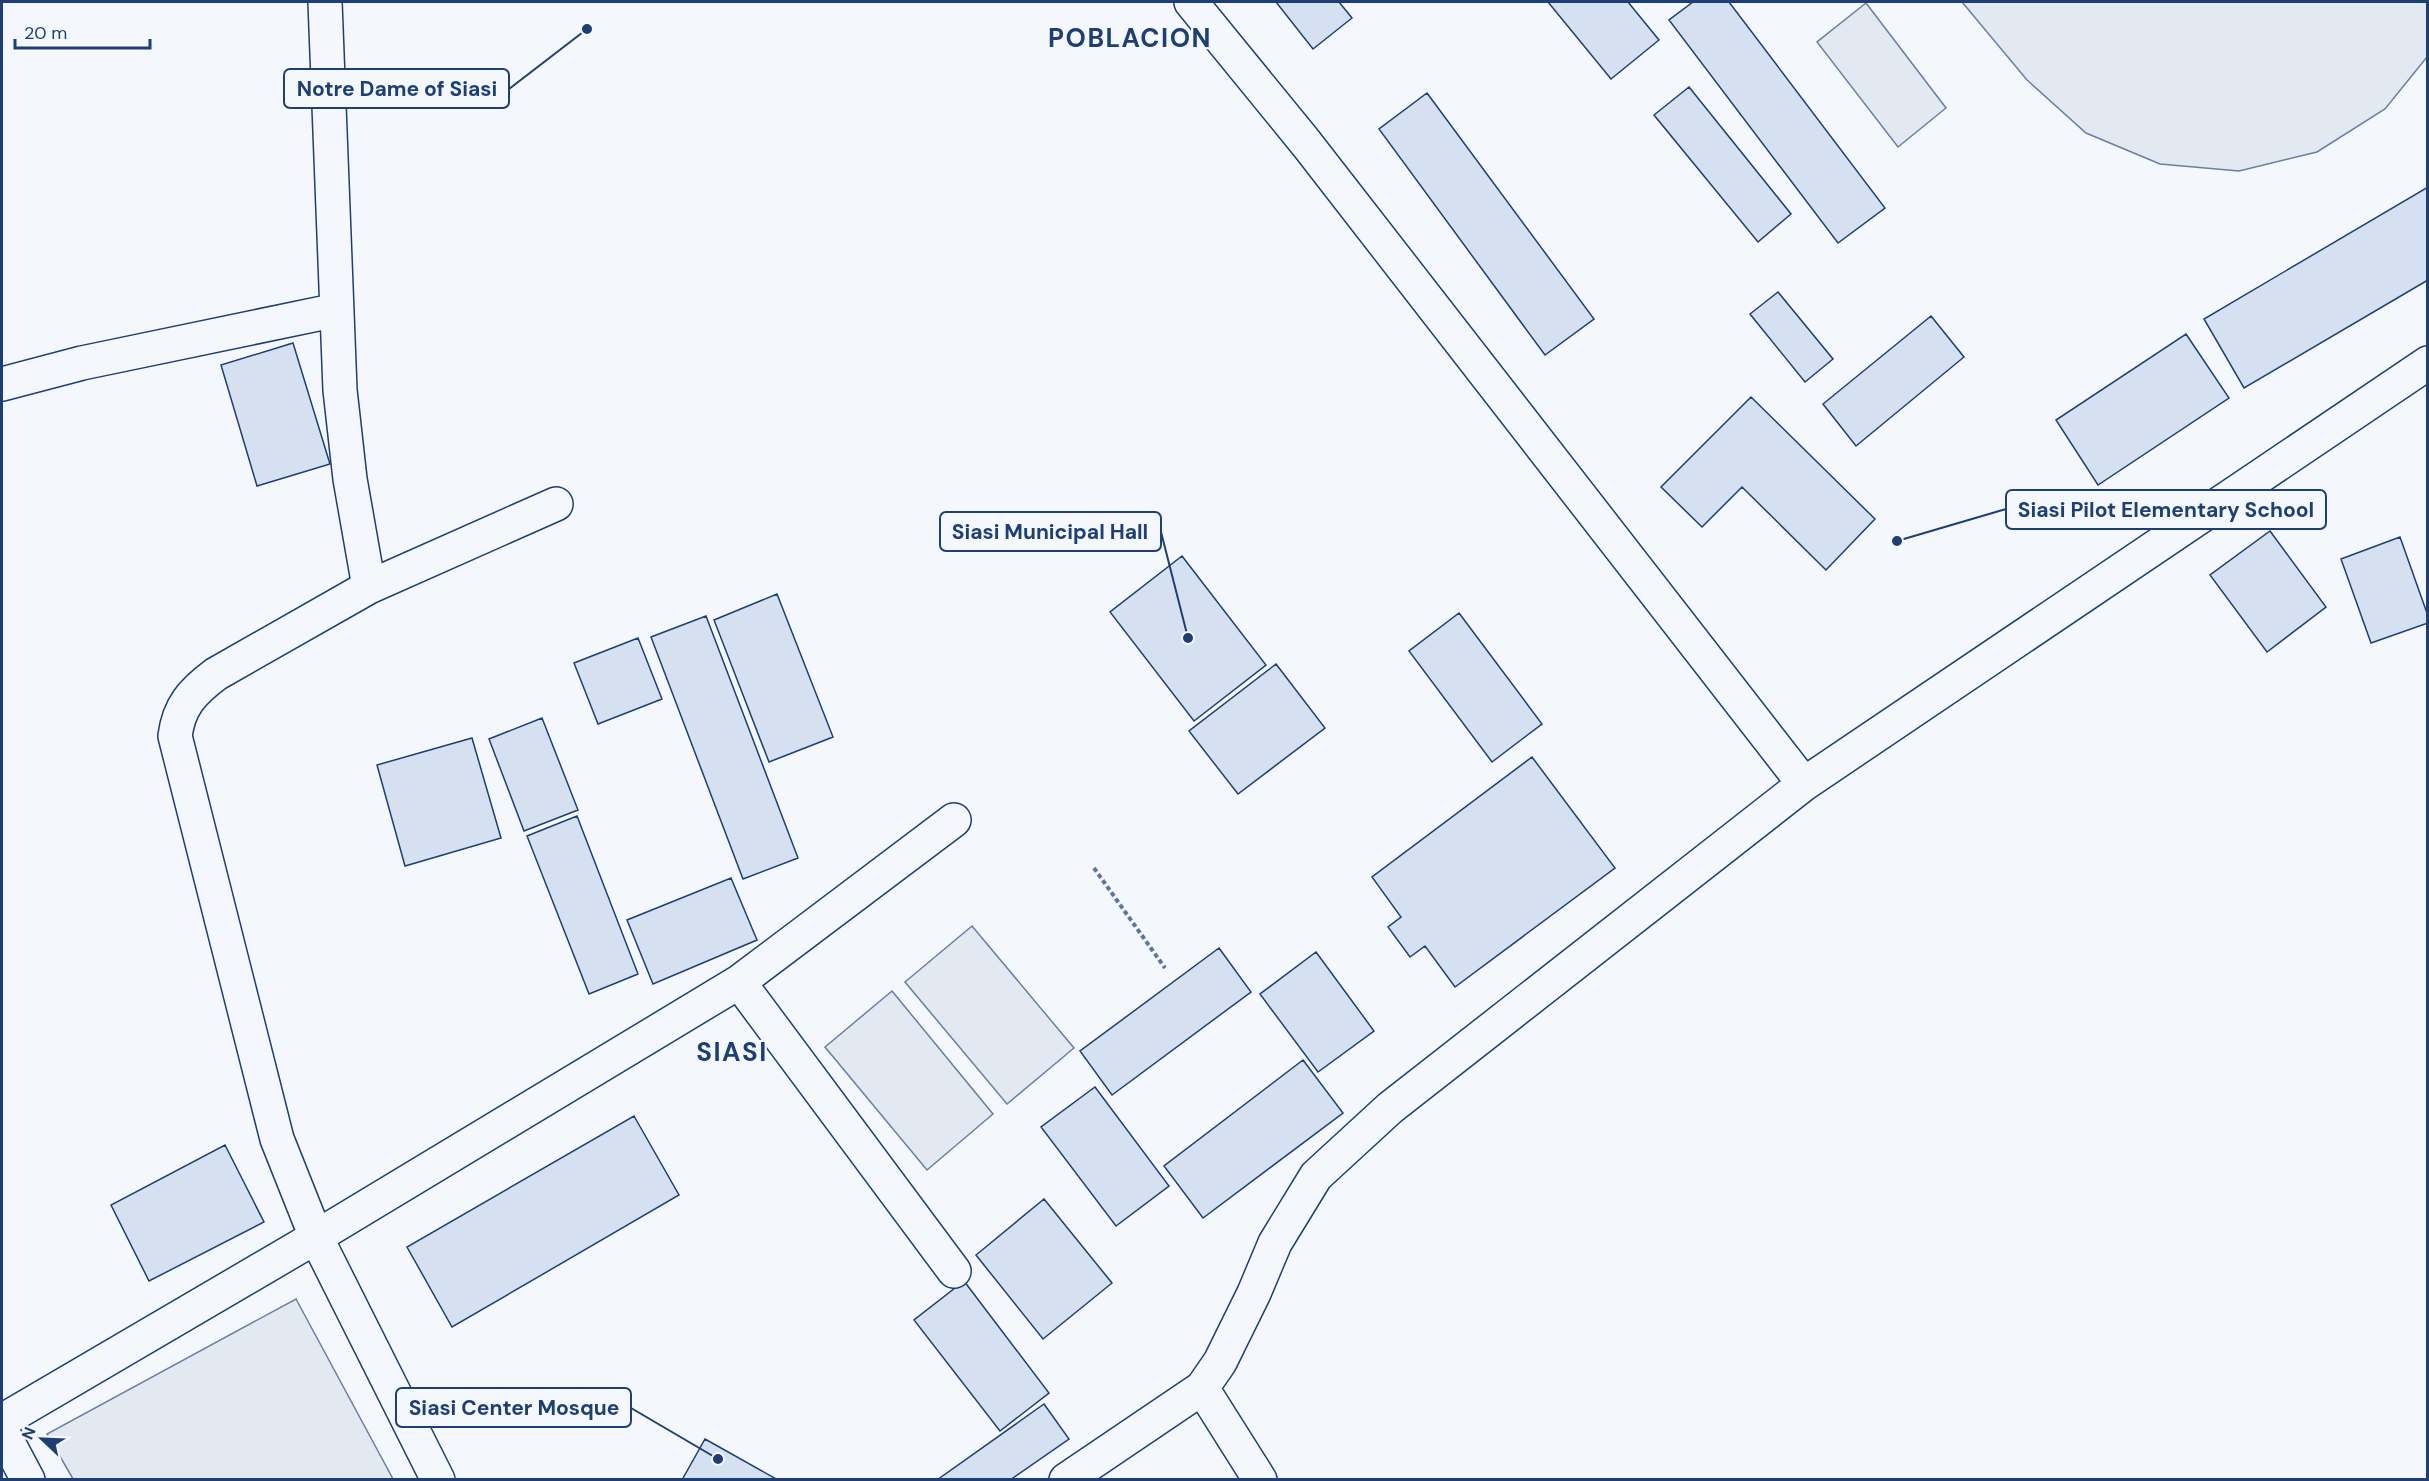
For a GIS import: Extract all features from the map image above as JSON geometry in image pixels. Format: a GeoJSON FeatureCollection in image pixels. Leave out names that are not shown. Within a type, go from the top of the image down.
{"type":"FeatureCollection","features":[{"type":"Feature","properties":{"kind":"street"},"geometry":{"type":"LineString","coordinates":[[325,2],[340,390],[349,468],[369,587]]}},
{"type":"Feature","properties":{"kind":"street"},"geometry":{"type":"LineString","coordinates":[[1191,2],[1306,143],[1804,784]]}},
{"type":"Feature","properties":{"kind":"street"},"geometry":{"type":"LineString","coordinates":[[2,384],[82,363],[337,310]]}},
{"type":"Feature","properties":{"kind":"street"},"geometry":{"type":"LineString","coordinates":[[1066,1479],[1202,1388],[1225,1352],[1275,1243],[1316,1176],[1390,1108],[1804,784],[2427,363]]}},
{"type":"Feature","properties":{"kind":"street"},"geometry":{"type":"LineString","coordinates":[[438,1479],[316,1237],[277,1139],[175,736],[177,720],[195,690],[216,674],[369,587],[556,504]]}},
{"type":"Feature","properties":{"kind":"street"},"geometry":{"type":"LineString","coordinates":[[2,1421],[316,1237],[740,982],[954,820]]}},
{"type":"Feature","properties":{"kind":"street"},"geometry":{"type":"LineString","coordinates":[[740,982],[954,1271]]}},
{"type":"Feature","properties":{"kind":"street"},"geometry":{"type":"LineString","coordinates":[[1202,1388],[1260,1479]]}},
{"type":"Feature","properties":{"kind":"street"},"geometry":{"type":"LineString","coordinates":[[2,1431],[28,1479]]}},
{"type":"Feature","properties":{"kind":"path"},"geometry":{"type":"LineString","coordinates":[[1094,868],[1165,968]]}},
{"type":"Feature","properties":{"kind":"shaded area"},"geometry":{"type":"Polygon","coordinates":[[[1962,2],[2427,2],[2427,57],[2385,109],[2317,152],[2239,171],[2160,164],[2086,133],[2027,80],[1962,2]]]}},
{"type":"Feature","properties":{"kind":"shaded area"},"geometry":{"type":"Polygon","coordinates":[[[1866,3],[1946,108],[1898,147],[1817,42],[1866,3]]]}},
{"type":"Feature","properties":{"kind":"shaded area"},"geometry":{"type":"Polygon","coordinates":[[[972,926],[1074,1048],[1007,1104],[905,982],[972,926]]]}},
{"type":"Feature","properties":{"kind":"shaded area"},"geometry":{"type":"Polygon","coordinates":[[[892,991],[993,1114],[927,1170],[825,1047],[892,991]]]}},
{"type":"Feature","properties":{"kind":"shaded area"},"geometry":{"type":"Polygon","coordinates":[[[296,1299],[393,1479],[73,1479],[47,1434],[296,1299]]]}},
{"type":"Feature","properties":{"kind":"building"},"geometry":{"type":"Polygon","coordinates":[[[1276,2],[1339,2],[1352,18],[1313,49],[1276,2]]]}},
{"type":"Feature","properties":{"kind":"building"},"geometry":{"type":"Polygon","coordinates":[[[1548,2],[1628,2],[1659,40],[1611,79],[1548,2]]]}},
{"type":"Feature","properties":{"kind":"building"},"geometry":{"type":"Polygon","coordinates":[[[1693,2],[1729,2],[1885,208],[1838,243],[1669,20],[1693,2]]]}},
{"type":"Feature","properties":{"kind":"building"},"geometry":{"type":"Polygon","coordinates":[[[1689,87],[1791,214],[1758,242],[1654,115],[1689,87]]]}},
{"type":"Feature","properties":{"kind":"building"},"geometry":{"type":"Polygon","coordinates":[[[1427,93],[1594,319],[1545,355],[1379,129],[1427,93]]]}},
{"type":"Feature","properties":{"kind":"building"},"geometry":{"type":"Polygon","coordinates":[[[2428,187],[2428,280],[2244,388],[2204,319],[2428,187]]]}},
{"type":"Feature","properties":{"kind":"building"},"geometry":{"type":"Polygon","coordinates":[[[1778,292],[1833,359],[1805,382],[1750,314],[1778,292]]]}},
{"type":"Feature","properties":{"kind":"building"},"geometry":{"type":"Polygon","coordinates":[[[1931,316],[1964,357],[1856,446],[1823,404],[1931,316]]]}},
{"type":"Feature","properties":{"kind":"building"},"geometry":{"type":"Polygon","coordinates":[[[2186,334],[2229,398],[2098,485],[2056,420],[2186,334]]]}},
{"type":"Feature","properties":{"kind":"building"},"geometry":{"type":"Polygon","coordinates":[[[293,343],[330,464],[257,486],[221,365],[293,343]]]}},
{"type":"Feature","properties":{"kind":"building"},"geometry":{"type":"Polygon","coordinates":[[[1751,397],[1875,519],[1826,570],[1742,487],[1702,527],[1661,487],[1751,397]]]}},
{"type":"Feature","properties":{"kind":"building"},"geometry":{"type":"Polygon","coordinates":[[[2270,531],[2326,607],[2267,652],[2210,575],[2270,531]]]}},
{"type":"Feature","properties":{"kind":"building"},"geometry":{"type":"Polygon","coordinates":[[[2400,537],[2428,616],[2428,623],[2371,643],[2341,559],[2400,537]]]}},
{"type":"Feature","properties":{"kind":"building"},"geometry":{"type":"Polygon","coordinates":[[[1182,556],[1266,665],[1194,721],[1110,612],[1182,556]]]}},
{"type":"Feature","properties":{"kind":"building"},"geometry":{"type":"Polygon","coordinates":[[[777,594],[833,737],[769,762],[714,620],[777,594]]]}},
{"type":"Feature","properties":{"kind":"building"},"geometry":{"type":"Polygon","coordinates":[[[1459,613],[1542,724],[1492,762],[1409,651],[1459,613]]]}},
{"type":"Feature","properties":{"kind":"building"},"geometry":{"type":"Polygon","coordinates":[[[706,616],[798,858],[743,879],[651,637],[706,616]]]}},
{"type":"Feature","properties":{"kind":"building"},"geometry":{"type":"Polygon","coordinates":[[[638,638],[662,699],[598,724],[574,663],[638,638]]]}},
{"type":"Feature","properties":{"kind":"building"},"geometry":{"type":"Polygon","coordinates":[[[1276,664],[1325,728],[1238,794],[1189,731],[1276,664]]]}},
{"type":"Feature","properties":{"kind":"building"},"geometry":{"type":"Polygon","coordinates":[[[542,718],[578,810],[524,831],[489,739],[542,718]]]}},
{"type":"Feature","properties":{"kind":"building"},"geometry":{"type":"Polygon","coordinates":[[[472,738],[501,838],[405,866],[377,765],[472,738]]]}},
{"type":"Feature","properties":{"kind":"building"},"geometry":{"type":"Polygon","coordinates":[[[1532,757],[1615,868],[1455,987],[1425,946],[1410,957],[1388,927],[1401,917],[1372,877],[1532,757]]]}},
{"type":"Feature","properties":{"kind":"building"},"geometry":{"type":"Polygon","coordinates":[[[577,816],[638,974],[589,994],[527,836],[577,816]]]}},
{"type":"Feature","properties":{"kind":"building"},"geometry":{"type":"Polygon","coordinates":[[[731,878],[757,940],[653,984],[627,920],[731,878]]]}},
{"type":"Feature","properties":{"kind":"building"},"geometry":{"type":"Polygon","coordinates":[[[1219,948],[1251,992],[1112,1095],[1080,1051],[1219,948]]]}},
{"type":"Feature","properties":{"kind":"building"},"geometry":{"type":"Polygon","coordinates":[[[1316,952],[1374,1031],[1318,1072],[1260,994],[1316,952]]]}},
{"type":"Feature","properties":{"kind":"building"},"geometry":{"type":"Polygon","coordinates":[[[1303,1060],[1343,1113],[1203,1218],[1164,1166],[1303,1060]]]}},
{"type":"Feature","properties":{"kind":"building"},"geometry":{"type":"Polygon","coordinates":[[[1095,1087],[1169,1186],[1116,1226],[1041,1127],[1095,1087]]]}},
{"type":"Feature","properties":{"kind":"building"},"geometry":{"type":"Polygon","coordinates":[[[634,1116],[679,1195],[452,1327],[407,1247],[634,1116]]]}},
{"type":"Feature","properties":{"kind":"building"},"geometry":{"type":"Polygon","coordinates":[[[225,1145],[264,1222],[149,1281],[111,1205],[225,1145]]]}},
{"type":"Feature","properties":{"kind":"building"},"geometry":{"type":"Polygon","coordinates":[[[1044,1199],[1112,1283],[1043,1339],[976,1255],[1044,1199]]]}},
{"type":"Feature","properties":{"kind":"building"},"geometry":{"type":"Polygon","coordinates":[[[964,1281],[1049,1393],[1000,1431],[914,1320],[964,1281]]]}},
{"type":"Feature","properties":{"kind":"building"},"geometry":{"type":"Polygon","coordinates":[[[1044,1404],[1069,1439],[1010,1480],[937,1480],[1044,1404]]]}},
{"type":"Feature","properties":{"kind":"building"},"geometry":{"type":"Polygon","coordinates":[[[705,1439],[778,1480],[682,1480],[705,1439]]]}},
{"type":"Feature","properties":{"kind":"place","name":"Notre Dame of Siasi"},"geometry":{"type":"Point","coordinates":[587,29]}},
{"type":"Feature","properties":{"kind":"place","name":"Siasi Pilot Elementary School"},"geometry":{"type":"Point","coordinates":[1897,541]}},
{"type":"Feature","properties":{"kind":"place","name":"Siasi Municipal Hall"},"geometry":{"type":"Point","coordinates":[1188,638]}},
{"type":"Feature","properties":{"kind":"place","name":"Siasi Center Mosque"},"geometry":{"type":"Point","coordinates":[718,1459]}},
{"type":"Feature","properties":{"kind":"district","name":"POBLACION"},"geometry":{"type":"Point","coordinates":[1130,38]}},
{"type":"Feature","properties":{"kind":"district","name":"SIASI"},"geometry":{"type":"Point","coordinates":[732,1052]}}]}
